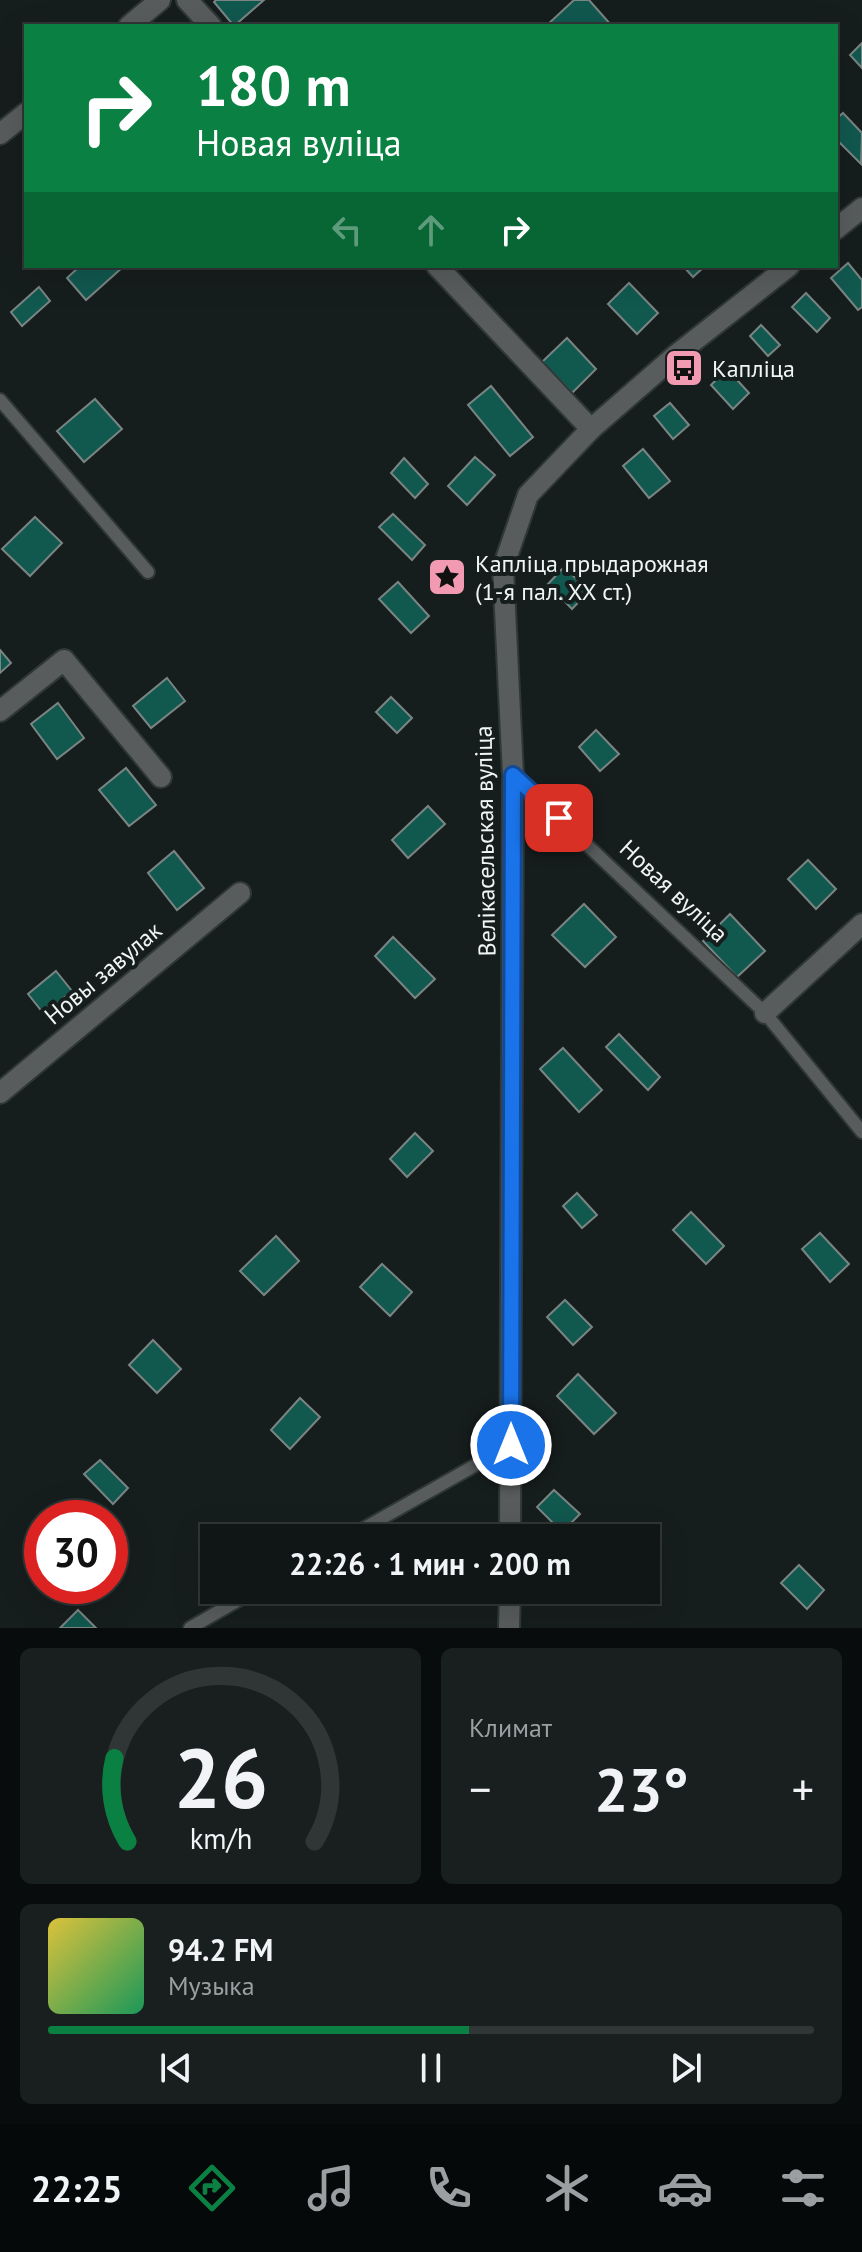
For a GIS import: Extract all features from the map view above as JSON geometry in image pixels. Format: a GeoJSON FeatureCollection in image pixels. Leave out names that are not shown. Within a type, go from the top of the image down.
{"type":"FeatureCollection","features":[{"type":"Feature","properties":{"kind":"street"},"geometry":{"type":"LineString","coordinates":[[131,24],[160,0]]}},
{"type":"Feature","properties":{"kind":"street"},"geometry":{"type":"LineString","coordinates":[[187,0],[209,24]]}},
{"type":"Feature","properties":{"kind":"street"},"geometry":{"type":"LineString","coordinates":[[0,134],[24,115]]}},
{"type":"Feature","properties":{"kind":"street"},"geometry":{"type":"LineString","coordinates":[[838,227],[862,208]]}},
{"type":"Feature","properties":{"kind":"street"},"geometry":{"type":"LineString","coordinates":[[439,268],[591,429]]}},
{"type":"Feature","properties":{"kind":"street","name":"Велікасельская вуліца"},"geometry":{"type":"LineString","coordinates":[[510,1524],[513,775],[503,568],[528,495],[591,429],[676,355],[786,268]]}},
{"type":"Feature","properties":{"kind":"street"},"geometry":{"type":"LineString","coordinates":[[0,711],[64,660],[161,777]]}},
{"type":"Feature","properties":{"kind":"street","name":"Новы завулак"},"geometry":{"type":"LineString","coordinates":[[0,1093],[240,893]]}},
{"type":"Feature","properties":{"kind":"street"},"geometry":{"type":"LineString","coordinates":[[765,1013],[862,924]]}},
{"type":"Feature","properties":{"kind":"street"},"geometry":{"type":"LineString","coordinates":[[509,1628],[510,1604]]}},
{"type":"Feature","properties":{"kind":"lane"},"geometry":{"type":"LineString","coordinates":[[0,400],[148,572]]}},
{"type":"Feature","properties":{"kind":"lane","name":"Новая вуліца"},"geometry":{"type":"LineString","coordinates":[[513,775],[765,1013],[862,1132]]}},
{"type":"Feature","properties":{"kind":"lane"},"geometry":{"type":"LineString","coordinates":[[372,1524],[511,1445]]}},
{"type":"Feature","properties":{"kind":"lane"},"geometry":{"type":"LineString","coordinates":[[190,1628],[232,1604]]}},
{"type":"Feature","properties":{"kind":"building"},"geometry":{"type":"Polygon","coordinates":[[[264,0],[236,24],[232,24],[214,2],[264,0]]]}},
{"type":"Feature","properties":{"kind":"building"},"geometry":{"type":"Polygon","coordinates":[[[574,0],[589,0],[610,24],[548,24],[574,0]]]}},
{"type":"Feature","properties":{"kind":"building"},"geometry":{"type":"Polygon","coordinates":[[[862,43],[862,68],[850,55],[862,43]]]}},
{"type":"Feature","properties":{"kind":"building"},"geometry":{"type":"Polygon","coordinates":[[[843,113],[862,133],[861,164],[838,141],[838,117],[843,113]]]}},
{"type":"Feature","properties":{"kind":"building"},"geometry":{"type":"Polygon","coordinates":[[[848,263],[862,280],[862,307],[858,310],[831,278],[848,263]]]}},
{"type":"Feature","properties":{"kind":"building"},"geometry":{"type":"Polygon","coordinates":[[[78,268],[122,268],[86,300],[67,278],[78,268]]]}},
{"type":"Feature","properties":{"kind":"building"},"geometry":{"type":"Polygon","coordinates":[[[685,268],[703,268],[693,277],[685,268]]]}},
{"type":"Feature","properties":{"kind":"building"},"geometry":{"type":"Polygon","coordinates":[[[629,283],[658,313],[637,334],[608,304],[629,283]]]}},
{"type":"Feature","properties":{"kind":"building"},"geometry":{"type":"Polygon","coordinates":[[[39,287],[50,301],[22,326],[11,312],[39,287]]]}},
{"type":"Feature","properties":{"kind":"building"},"geometry":{"type":"Polygon","coordinates":[[[806,293],[830,318],[817,332],[792,307],[806,293]]]}},
{"type":"Feature","properties":{"kind":"building"},"geometry":{"type":"Polygon","coordinates":[[[761,325],[780,345],[768,356],[750,336],[761,325]]]}},
{"type":"Feature","properties":{"kind":"building"},"geometry":{"type":"Polygon","coordinates":[[[567,338],[596,369],[572,393],[542,362],[567,338]]]}},
{"type":"Feature","properties":{"kind":"building"},"geometry":{"type":"Polygon","coordinates":[[[727,369],[749,393],[733,409],[711,385],[727,369]]]}},
{"type":"Feature","properties":{"kind":"building"},"geometry":{"type":"Polygon","coordinates":[[[491,386],[533,437],[510,456],[468,405],[491,386]]]}},
{"type":"Feature","properties":{"kind":"building"},"geometry":{"type":"Polygon","coordinates":[[[95,399],[122,429],[84,462],[57,431],[95,399]]]}},
{"type":"Feature","properties":{"kind":"building"},"geometry":{"type":"Polygon","coordinates":[[[670,403],[689,425],[673,439],[654,416],[670,403]]]}},
{"type":"Feature","properties":{"kind":"building"},"geometry":{"type":"Polygon","coordinates":[[[643,449],[670,481],[649,498],[623,466],[643,449]]]}},
{"type":"Feature","properties":{"kind":"building"},"geometry":{"type":"Polygon","coordinates":[[[475,457],[495,475],[467,505],[448,486],[475,457]]]}},
{"type":"Feature","properties":{"kind":"building"},"geometry":{"type":"Polygon","coordinates":[[[404,458],[428,484],[415,498],[391,473],[404,458]]]}},
{"type":"Feature","properties":{"kind":"building"},"geometry":{"type":"Polygon","coordinates":[[[393,514],[425,545],[412,560],[379,527],[393,514]]]}},
{"type":"Feature","properties":{"kind":"building"},"geometry":{"type":"Polygon","coordinates":[[[35,517],[62,543],[30,576],[2,549],[35,517]]]}},
{"type":"Feature","properties":{"kind":"building"},"geometry":{"type":"Polygon","coordinates":[[[564,567],[589,591],[572,609],[548,584],[564,567]]]}},
{"type":"Feature","properties":{"kind":"building"},"geometry":{"type":"Polygon","coordinates":[[[398,582],[429,616],[411,633],[379,599],[398,582]]]}},
{"type":"Feature","properties":{"kind":"building"},"geometry":{"type":"Polygon","coordinates":[[[0,650],[11,663],[0,673],[0,650]]]}},
{"type":"Feature","properties":{"kind":"building"},"geometry":{"type":"Polygon","coordinates":[[[167,678],[185,701],[151,728],[133,706],[167,678]]]}},
{"type":"Feature","properties":{"kind":"building"},"geometry":{"type":"Polygon","coordinates":[[[391,697],[412,718],[397,733],[376,712],[391,697]]]}},
{"type":"Feature","properties":{"kind":"building"},"geometry":{"type":"Polygon","coordinates":[[[58,703],[84,738],[57,759],[31,724],[58,703]]]}},
{"type":"Feature","properties":{"kind":"building"},"geometry":{"type":"Polygon","coordinates":[[[596,730],[619,754],[600,771],[579,747],[596,730]]]}},
{"type":"Feature","properties":{"kind":"building"},"geometry":{"type":"Polygon","coordinates":[[[126,768],[156,805],[129,826],[99,790],[126,768]]]}},
{"type":"Feature","properties":{"kind":"building"},"geometry":{"type":"Polygon","coordinates":[[[428,806],[445,824],[408,858],[392,840],[428,806]]]}},
{"type":"Feature","properties":{"kind":"building"},"geometry":{"type":"Polygon","coordinates":[[[174,851],[204,888],[177,910],[148,873],[174,851]]]}},
{"type":"Feature","properties":{"kind":"building"},"geometry":{"type":"Polygon","coordinates":[[[808,860],[836,889],[816,909],[788,879],[808,860]]]}},
{"type":"Feature","properties":{"kind":"building"},"geometry":{"type":"Polygon","coordinates":[[[584,904],[616,937],[585,967],[552,935],[584,904]]]}},
{"type":"Feature","properties":{"kind":"building"},"geometry":{"type":"Polygon","coordinates":[[[730,914],[765,951],[737,977],[703,941],[730,914]]]}},
{"type":"Feature","properties":{"kind":"building"},"geometry":{"type":"Polygon","coordinates":[[[393,937],[435,979],[415,998],[375,956],[393,937]]]}},
{"type":"Feature","properties":{"kind":"building"},"geometry":{"type":"Polygon","coordinates":[[[56,971],[72,991],[44,1014],[28,994],[56,971]]]}},
{"type":"Feature","properties":{"kind":"building"},"geometry":{"type":"Polygon","coordinates":[[[619,1034],[660,1077],[648,1090],[606,1047],[619,1034]]]}},
{"type":"Feature","properties":{"kind":"building"},"geometry":{"type":"Polygon","coordinates":[[[563,1048],[602,1090],[579,1112],[540,1069],[563,1048]]]}},
{"type":"Feature","properties":{"kind":"building"},"geometry":{"type":"Polygon","coordinates":[[[415,1133],[433,1151],[407,1177],[390,1159],[415,1133]]]}},
{"type":"Feature","properties":{"kind":"building"},"geometry":{"type":"Polygon","coordinates":[[[577,1193],[597,1215],[582,1228],[563,1206],[577,1193]]]}},
{"type":"Feature","properties":{"kind":"building"},"geometry":{"type":"Polygon","coordinates":[[[691,1212],[724,1246],[706,1264],[673,1230],[691,1212]]]}},
{"type":"Feature","properties":{"kind":"building"},"geometry":{"type":"Polygon","coordinates":[[[820,1233],[849,1264],[830,1282],[802,1249],[820,1233]]]}},
{"type":"Feature","properties":{"kind":"building"},"geometry":{"type":"Polygon","coordinates":[[[276,1236],[299,1261],[264,1295],[240,1271],[276,1236]]]}},
{"type":"Feature","properties":{"kind":"building"},"geometry":{"type":"Polygon","coordinates":[[[382,1264],[412,1292],[390,1316],[360,1287],[382,1264]]]}},
{"type":"Feature","properties":{"kind":"building"},"geometry":{"type":"Polygon","coordinates":[[[565,1300],[592,1327],[573,1345],[547,1317],[565,1300]]]}},
{"type":"Feature","properties":{"kind":"building"},"geometry":{"type":"Polygon","coordinates":[[[153,1340],[181,1369],[157,1393],[129,1365],[153,1340]]]}},
{"type":"Feature","properties":{"kind":"building"},"geometry":{"type":"Polygon","coordinates":[[[578,1374],[616,1413],[594,1434],[557,1396],[578,1374]]]}},
{"type":"Feature","properties":{"kind":"building"},"geometry":{"type":"Polygon","coordinates":[[[300,1398],[320,1417],[290,1449],[271,1430],[300,1398]]]}},
{"type":"Feature","properties":{"kind":"building"},"geometry":{"type":"Polygon","coordinates":[[[100,1460],[128,1488],[117,1500],[109,1500],[84,1474],[100,1460]]]}},
{"type":"Feature","properties":{"kind":"building"},"geometry":{"type":"Polygon","coordinates":[[[554,1490],[580,1514],[570,1524],[554,1524],[537,1507],[554,1490]]]}},
{"type":"Feature","properties":{"kind":"building"},"geometry":{"type":"Polygon","coordinates":[[[799,1565],[824,1590],[807,1609],[781,1583],[799,1565]]]}},
{"type":"Feature","properties":{"kind":"building"},"geometry":{"type":"Polygon","coordinates":[[[78,1610],[96,1628],[60,1628],[78,1610]]]}},
{"type":"Feature","properties":{"kind":"place","name":"Капліца"},"geometry":{"type":"Point","coordinates":[684,368]}},
{"type":"Feature","properties":{"kind":"place","name":"Капліца прыдарожная (1-я пал. XX ст.)"},"geometry":{"type":"Point","coordinates":[447,577]}},
{"type":"Feature","properties":{"kind":"route"},"geometry":{"type":"LineString","coordinates":[[511,1445],[513,775],[559,818]]}}]}
